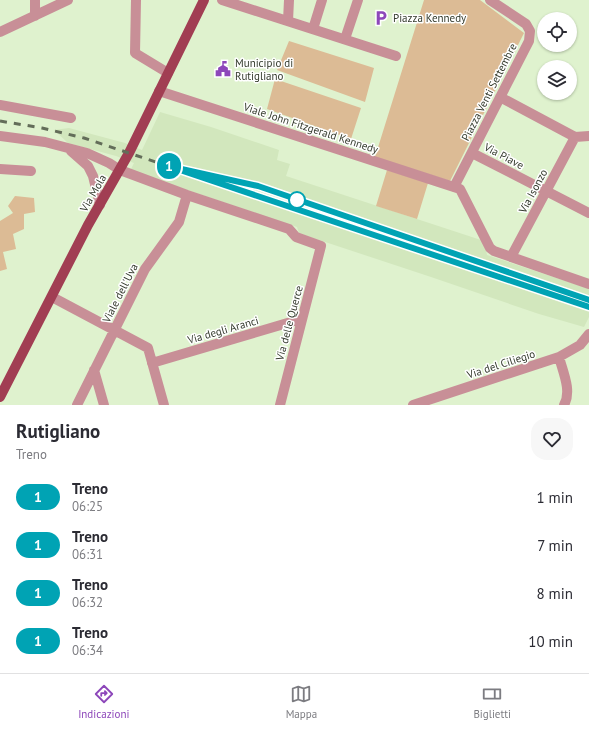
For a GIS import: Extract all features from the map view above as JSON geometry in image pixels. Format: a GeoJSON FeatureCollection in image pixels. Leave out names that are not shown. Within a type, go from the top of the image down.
{"type":"FeatureCollection","features":[{"type":"Feature","properties":{"kind":"main road","name":"Via Mola"},"geometry":{"type":"LineString","coordinates":[[0,397],[100,205],[120,170],[204,0]]}},
{"type":"Feature","properties":{"kind":"street"},"geometry":{"type":"LineString","coordinates":[[34,0],[35,16]]}},
{"type":"Feature","properties":{"kind":"street"},"geometry":{"type":"LineString","coordinates":[[0,32],[68,0]]}},
{"type":"Feature","properties":{"kind":"street"},"geometry":{"type":"LineString","coordinates":[[136,0],[135,54],[168,73]]}},
{"type":"Feature","properties":{"kind":"street"},"geometry":{"type":"LineString","coordinates":[[222,0],[396,56]]}},
{"type":"Feature","properties":{"kind":"street"},"geometry":{"type":"LineString","coordinates":[[288,0],[288,21]]}},
{"type":"Feature","properties":{"kind":"street"},"geometry":{"type":"LineString","coordinates":[[313,29],[322,0]]}},
{"type":"Feature","properties":{"kind":"street"},"geometry":{"type":"LineString","coordinates":[[345,39],[358,0]]}},
{"type":"Feature","properties":{"kind":"street","name":"Piazza Venti Settembre"},"geometry":{"type":"LineString","coordinates":[[454,187],[529,41],[530,31],[526,24],[490,0]]}},
{"type":"Feature","properties":{"kind":"street","name":"Viale John Fitzgerald Kennedy"},"geometry":{"type":"LineString","coordinates":[[159,91],[454,187]]}},
{"type":"Feature","properties":{"kind":"street"},"geometry":{"type":"LineString","coordinates":[[500,97],[575,137],[589,136]]}},
{"type":"Feature","properties":{"kind":"street"},"geometry":{"type":"LineString","coordinates":[[0,105],[71,118]]}},
{"type":"Feature","properties":{"kind":"street"},"geometry":{"type":"LineString","coordinates":[[0,136],[45,142],[87,153],[120,170],[187,195]]}},
{"type":"Feature","properties":{"kind":"street","name":"Via Isonzo"},"geometry":{"type":"LineString","coordinates":[[511,257],[575,137]]}},
{"type":"Feature","properties":{"kind":"street"},"geometry":{"type":"LineString","coordinates":[[68,148],[88,166],[93,176],[100,205]]}},
{"type":"Feature","properties":{"kind":"street","name":"Via Piave"},"geometry":{"type":"LineString","coordinates":[[472,153],[589,213]]}},
{"type":"Feature","properties":{"kind":"street"},"geometry":{"type":"LineString","coordinates":[[0,169],[32,172]]}},
{"type":"Feature","properties":{"kind":"street"},"geometry":{"type":"LineString","coordinates":[[454,187],[460,189],[490,248],[494,251],[589,284]]}},
{"type":"Feature","properties":{"kind":"street","name":"Via delle Querce"},"geometry":{"type":"LineString","coordinates":[[187,195],[289,228],[296,237],[321,246],[280,405]]}},
{"type":"Feature","properties":{"kind":"street","name":"Viale dell'Uva"},"geometry":{"type":"LineString","coordinates":[[77,405],[145,269],[179,222],[187,195]]}},
{"type":"Feature","properties":{"kind":"street"},"geometry":{"type":"LineString","coordinates":[[52,297],[148,348],[164,405]]}},
{"type":"Feature","properties":{"kind":"street","name":"Via degli Aranci"},"geometry":{"type":"LineString","coordinates":[[152,363],[301,319]]}},
{"type":"Feature","properties":{"kind":"street","name":"Via del Ciliegio"},"geometry":{"type":"LineString","coordinates":[[413,405],[559,357],[580,345],[589,334]]}},
{"type":"Feature","properties":{"kind":"street"},"geometry":{"type":"LineString","coordinates":[[559,357],[568,398],[564,405]]}},
{"type":"Feature","properties":{"kind":"street"},"geometry":{"type":"LineString","coordinates":[[94,370],[104,405]]}},
{"type":"Feature","properties":{"kind":"shaded area"},"geometry":{"type":"Polygon","coordinates":[[[424,0],[480,0],[524,33],[450,181],[375,157],[424,0]]]}},
{"type":"Feature","properties":{"kind":"shaded area"},"geometry":{"type":"Polygon","coordinates":[[[289,41],[374,68],[365,102],[277,70],[289,41]]]}},
{"type":"Feature","properties":{"kind":"shaded area"},"geometry":{"type":"Polygon","coordinates":[[[275,79],[361,108],[351,139],[267,109],[275,79]]]}},
{"type":"Feature","properties":{"kind":"shaded area"},"geometry":{"type":"Polygon","coordinates":[[[160,112],[211,127],[279,150],[277,160],[290,164],[286,176],[484,241],[487,255],[587,288],[589,289],[589,317],[584,327],[539,314],[307,236],[299,233],[297,227],[140,174],[131,169],[134,163],[116,156],[68,143],[54,130],[69,128],[125,143],[142,150],[160,112]]]}},
{"type":"Feature","properties":{"kind":"shaded area"},"geometry":{"type":"Polygon","coordinates":[[[387,170],[428,183],[417,219],[376,206],[387,170]]]}},
{"type":"Feature","properties":{"kind":"shaded area"},"geometry":{"type":"Polygon","coordinates":[[[15,196],[34,198],[35,212],[24,214],[24,229],[13,234],[16,249],[3,252],[7,269],[0,271],[0,221],[13,213],[8,206],[15,196]]]}},
{"type":"Feature","properties":{"kind":"railway"},"geometry":{"type":"LineString","coordinates":[[0,121],[42,128],[84,138],[589,307]]}},
{"type":"Feature","properties":{"kind":"railway"},"geometry":{"type":"LineString","coordinates":[[217,177],[258,187],[589,300]]}},
{"type":"Feature","properties":{"kind":"train","name":"1"},"geometry":{"type":"LineString","coordinates":[[589,300],[258,186],[168,166],[589,307]]}},
{"type":"Feature","properties":{"kind":"place","name":"Piazza Kennedy"},"geometry":{"type":"Point","coordinates":[381,18]}},
{"type":"Feature","properties":{"kind":"place","name":"Municipio di Rutigliano"},"geometry":{"type":"Point","coordinates":[223,69]}}]}
